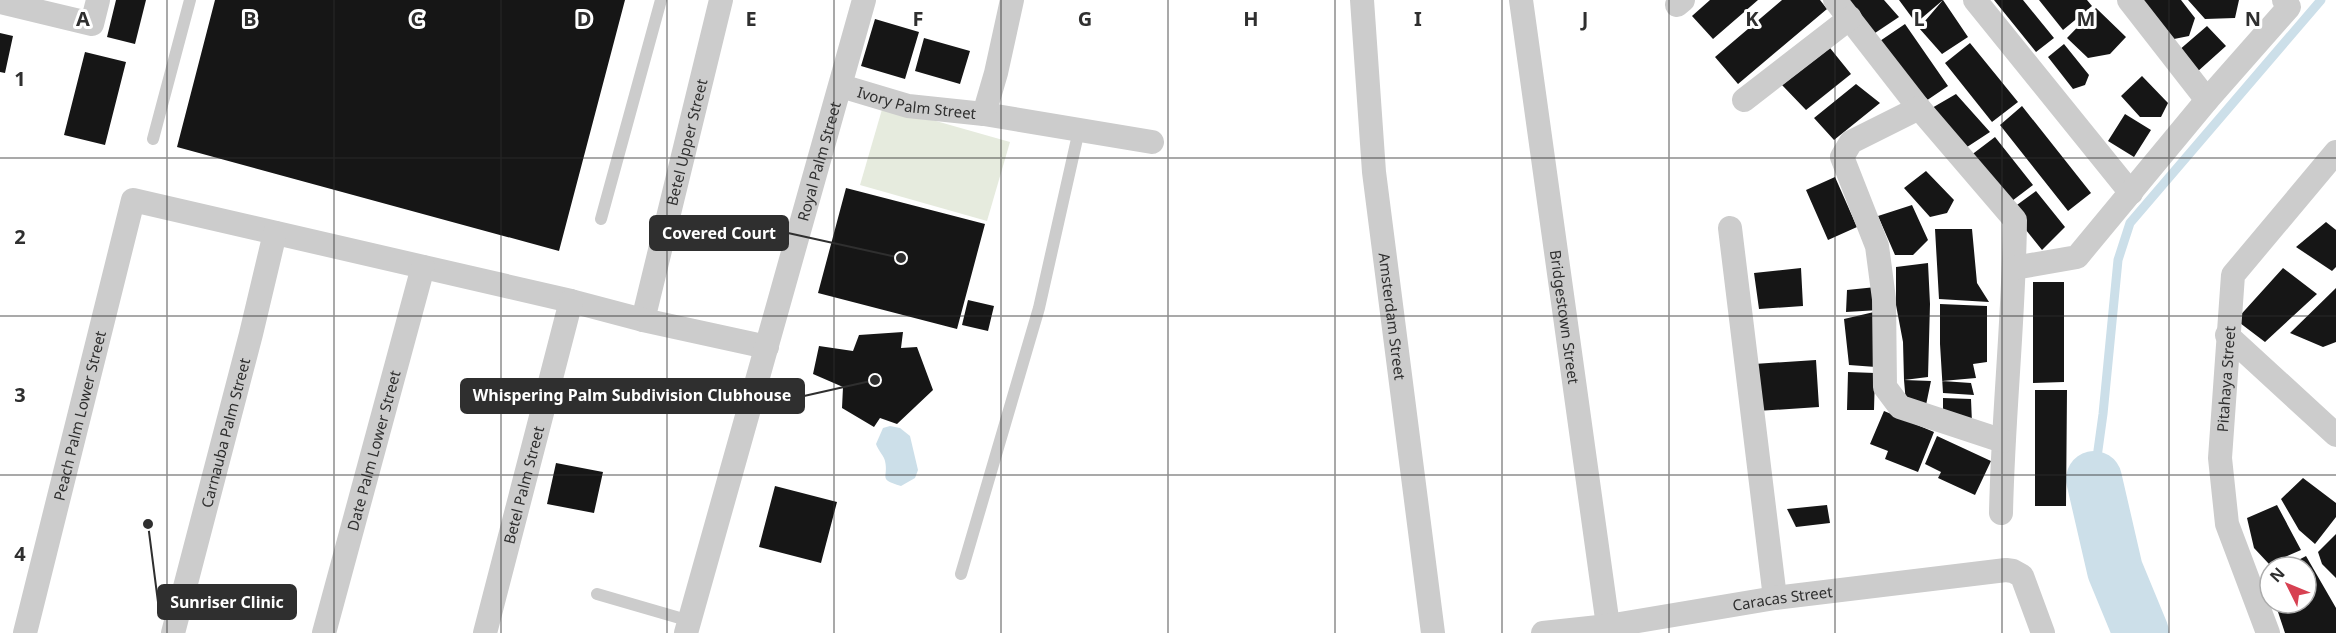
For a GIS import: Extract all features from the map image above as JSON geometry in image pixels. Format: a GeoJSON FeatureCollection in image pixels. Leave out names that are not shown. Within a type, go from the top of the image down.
{"type":"FeatureCollection","features":[{"type":"Feature","properties":{"kind":"street"},"geometry":{"type":"LineString","coordinates":[[0,2],[92,24],[98,0]]}},
{"type":"Feature","properties":{"kind":"street","name":"Betel Upper Street"},"geometry":{"type":"LineString","coordinates":[[643,320],[721,0]]}},
{"type":"Feature","properties":{"kind":"street","name":"Royal Palm Street"},"geometry":{"type":"LineString","coordinates":[[688,627],[864,0]]}},
{"type":"Feature","properties":{"kind":"street","name":"Ivory Palm Street"},"geometry":{"type":"LineString","coordinates":[[841,86],[908,106],[984,114],[996,73],[1012,0]]}},
{"type":"Feature","properties":{"kind":"street","name":"Amsterdam Street"},"geometry":{"type":"LineString","coordinates":[[1362,0],[1374,172],[1433,633]]}},
{"type":"Feature","properties":{"kind":"street","name":"Bridgestown Street"},"geometry":{"type":"LineString","coordinates":[[1521,0],[1609,629]]}},
{"type":"Feature","properties":{"kind":"street"},"geometry":{"type":"LineString","coordinates":[[1976,0],[2131,193]]}},
{"type":"Feature","properties":{"kind":"street"},"geometry":{"type":"LineString","coordinates":[[2129,0],[2207,100]]}},
{"type":"Feature","properties":{"kind":"street"},"geometry":{"type":"LineString","coordinates":[[2014,268],[2077,258],[2207,100],[2289,7],[2284,0]]}},
{"type":"Feature","properties":{"kind":"street"},"geometry":{"type":"LineString","coordinates":[[1744,100],[1842,9],[1919,108],[2015,220],[2014,268],[2002,441],[2001,513]]}},
{"type":"Feature","properties":{"kind":"street"},"geometry":{"type":"LineString","coordinates":[[1919,108],[1851,142],[1842,158],[1877,246],[1884,299],[1885,387],[1900,407],[2002,441]]}},
{"type":"Feature","properties":{"kind":"street"},"geometry":{"type":"LineString","coordinates":[[984,114],[1152,142]]}},
{"type":"Feature","properties":{"kind":"street","name":"Pitahaya Street"},"geometry":{"type":"LineString","coordinates":[[2268,633],[2227,524],[2220,458],[2233,275],[2336,152]]}},
{"type":"Feature","properties":{"kind":"street","name":"Peach Palm Lower Street"},"geometry":{"type":"LineString","coordinates":[[25,633],[133,200],[275,233]]}},
{"type":"Feature","properties":{"kind":"street"},"geometry":{"type":"LineString","coordinates":[[1730,228],[1775,598]]}},
{"type":"Feature","properties":{"kind":"street"},"geometry":{"type":"LineString","coordinates":[[275,233],[571,301],[643,320],[768,346]]}},
{"type":"Feature","properties":{"kind":"street","name":"Carnauba Palm Street"},"geometry":{"type":"LineString","coordinates":[[173,633],[275,233]]}},
{"type":"Feature","properties":{"kind":"street","name":"Date Palm Lower Street"},"geometry":{"type":"LineString","coordinates":[[324,633],[423,267]]}},
{"type":"Feature","properties":{"kind":"street","name":"Betel Palm Street"},"geometry":{"type":"LineString","coordinates":[[485,633],[571,301]]}},
{"type":"Feature","properties":{"kind":"street"},"geometry":{"type":"LineString","coordinates":[[2227,335],[2336,435]]}},
{"type":"Feature","properties":{"kind":"street","name":"Caracas Street"},"geometry":{"type":"LineString","coordinates":[[1543,633],[1609,629],[1775,598],[2006,570],[2022,576],[2043,633]]}},
{"type":"Feature","properties":{"kind":"lane"},"geometry":{"type":"LineString","coordinates":[[153,138],[190,0]]}},
{"type":"Feature","properties":{"kind":"lane"},"geometry":{"type":"LineString","coordinates":[[601,219],[661,0]]}},
{"type":"Feature","properties":{"kind":"lane"},"geometry":{"type":"LineString","coordinates":[[961,574],[1039,308],[1079,130]]}},
{"type":"Feature","properties":{"kind":"lane"},"geometry":{"type":"LineString","coordinates":[[597,594],[688,627]]}},
{"type":"Feature","properties":{"kind":"shaded area"},"geometry":{"type":"Polygon","coordinates":[[[883,106],[1010,142],[987,221],[860,185],[883,106]]]}},
{"type":"Feature","properties":{"kind":"water"},"geometry":{"type":"Polygon","coordinates":[[[890,426],[900,428],[910,436],[918,470],[915,478],[901,486],[886,479],[885,461],[876,444],[883,428],[890,426]]]}},
{"type":"Feature","properties":{"kind":"building"},"geometry":{"type":"Polygon","coordinates":[[[116,0],[146,0],[135,44],[107,37],[116,0]]]}},
{"type":"Feature","properties":{"kind":"building"},"geometry":{"type":"Polygon","coordinates":[[[215,0],[625,0],[559,251],[177,147],[215,0]]]}},
{"type":"Feature","properties":{"kind":"building"},"geometry":{"type":"Polygon","coordinates":[[[1710,0],[1758,0],[1713,39],[1692,16],[1710,0]]]}},
{"type":"Feature","properties":{"kind":"building"},"geometry":{"type":"Polygon","coordinates":[[[1782,0],[1820,0],[1827,9],[1738,84],[1715,57],[1782,0]]]}},
{"type":"Feature","properties":{"kind":"building"},"geometry":{"type":"Polygon","coordinates":[[[1843,0],[1884,0],[1899,17],[1872,35],[1843,0]]]}},
{"type":"Feature","properties":{"kind":"building"},"geometry":{"type":"Polygon","coordinates":[[[1899,0],[1943,0],[1916,23],[1899,0]]]}},
{"type":"Feature","properties":{"kind":"building"},"geometry":{"type":"Polygon","coordinates":[[[1943,0],[1968,37],[1942,54],[1919,28],[1943,0]]]}},
{"type":"Feature","properties":{"kind":"building"},"geometry":{"type":"Polygon","coordinates":[[[1994,0],[2023,0],[2054,38],[2036,52],[1994,0]]]}},
{"type":"Feature","properties":{"kind":"building"},"geometry":{"type":"Polygon","coordinates":[[[2039,0],[2087,0],[2092,6],[2063,30],[2039,0]]]}},
{"type":"Feature","properties":{"kind":"building"},"geometry":{"type":"Polygon","coordinates":[[[2138,0],[2181,0],[2195,18],[2189,36],[2169,40],[2138,0]]]}},
{"type":"Feature","properties":{"kind":"building"},"geometry":{"type":"Polygon","coordinates":[[[2188,0],[2239,0],[2235,18],[2205,19],[2188,0]]]}},
{"type":"Feature","properties":{"kind":"building"},"geometry":{"type":"Polygon","coordinates":[[[2096,8],[2126,37],[2110,54],[2088,58],[2067,38],[2096,8]]]}},
{"type":"Feature","properties":{"kind":"building"},"geometry":{"type":"Polygon","coordinates":[[[875,19],[919,32],[905,79],[861,66],[875,19]]]}},
{"type":"Feature","properties":{"kind":"building"},"geometry":{"type":"Polygon","coordinates":[[[1905,24],[1948,86],[1920,105],[1877,43],[1905,24]]]}},
{"type":"Feature","properties":{"kind":"building"},"geometry":{"type":"Polygon","coordinates":[[[2207,26],[2226,46],[2197,72],[2178,51],[2207,26]]]}},
{"type":"Feature","properties":{"kind":"building"},"geometry":{"type":"Polygon","coordinates":[[[0,33],[13,36],[5,73],[0,72],[0,33]]]}},
{"type":"Feature","properties":{"kind":"building"},"geometry":{"type":"Polygon","coordinates":[[[924,38],[970,51],[960,84],[915,71],[924,38]]]}},
{"type":"Feature","properties":{"kind":"building"},"geometry":{"type":"Polygon","coordinates":[[[1970,43],[2018,102],[1992,122],[1945,63],[1970,43]]]}},
{"type":"Feature","properties":{"kind":"building"},"geometry":{"type":"Polygon","coordinates":[[[2064,44],[2089,75],[2085,85],[2073,89],[2048,57],[2064,44]]]}},
{"type":"Feature","properties":{"kind":"building"},"geometry":{"type":"Polygon","coordinates":[[[1830,48],[1851,74],[1806,110],[1782,85],[1830,48]]]}},
{"type":"Feature","properties":{"kind":"building"},"geometry":{"type":"Polygon","coordinates":[[[85,52],[126,62],[105,145],[64,135],[85,52]]]}},
{"type":"Feature","properties":{"kind":"building"},"geometry":{"type":"Polygon","coordinates":[[[2142,76],[2168,103],[2161,117],[2140,117],[2121,96],[2142,76]]]}},
{"type":"Feature","properties":{"kind":"building"},"geometry":{"type":"Polygon","coordinates":[[[1856,84],[1880,103],[1834,140],[1814,118],[1856,84]]]}},
{"type":"Feature","properties":{"kind":"building"},"geometry":{"type":"Polygon","coordinates":[[[1956,94],[1990,132],[1964,149],[1925,112],[1956,94]]]}},
{"type":"Feature","properties":{"kind":"building"},"geometry":{"type":"Polygon","coordinates":[[[2022,106],[2091,193],[2068,211],[2000,125],[2022,106]]]}},
{"type":"Feature","properties":{"kind":"building"},"geometry":{"type":"Polygon","coordinates":[[[2125,114],[2151,130],[2134,157],[2108,141],[2125,114]]]}},
{"type":"Feature","properties":{"kind":"building"},"geometry":{"type":"Polygon","coordinates":[[[1995,137],[2033,185],[2008,204],[1970,156],[1995,137]]]}},
{"type":"Feature","properties":{"kind":"building"},"geometry":{"type":"Polygon","coordinates":[[[1926,171],[1954,200],[1947,213],[1930,217],[1904,188],[1926,171]]]}},
{"type":"Feature","properties":{"kind":"building"},"geometry":{"type":"Polygon","coordinates":[[[1835,177],[1857,227],[1828,240],[1806,190],[1835,177]]]}},
{"type":"Feature","properties":{"kind":"building"},"geometry":{"type":"Polygon","coordinates":[[[846,188],[985,224],[957,329],[818,293],[846,188]]]}},
{"type":"Feature","properties":{"kind":"building"},"geometry":{"type":"Polygon","coordinates":[[[2036,191],[2065,227],[2042,250],[2010,210],[2036,191]]]}},
{"type":"Feature","properties":{"kind":"building"},"geometry":{"type":"Polygon","coordinates":[[[1912,205],[1928,240],[1913,255],[1895,255],[1878,216],[1912,205]]]}},
{"type":"Feature","properties":{"kind":"building"},"geometry":{"type":"Polygon","coordinates":[[[2326,222],[2336,230],[2336,267],[2332,271],[2296,247],[2326,222]]]}},
{"type":"Feature","properties":{"kind":"building"},"geometry":{"type":"Polygon","coordinates":[[[1935,229],[1972,229],[1977,283],[1989,302],[1939,299],[1935,229]]]}},
{"type":"Feature","properties":{"kind":"building"},"geometry":{"type":"Polygon","coordinates":[[[1928,263],[1930,304],[1928,377],[1904,380],[1903,342],[1896,305],[1896,267],[1928,263]]]}},
{"type":"Feature","properties":{"kind":"building"},"geometry":{"type":"Polygon","coordinates":[[[1801,268],[1803,306],[1759,309],[1754,273],[1801,268]]]}},
{"type":"Feature","properties":{"kind":"building"},"geometry":{"type":"Polygon","coordinates":[[[2283,268],[2317,294],[2265,342],[2236,320],[2283,268]]]}},
{"type":"Feature","properties":{"kind":"building"},"geometry":{"type":"Polygon","coordinates":[[[2033,282],[2064,282],[2064,382],[2033,383],[2033,282]]]}},
{"type":"Feature","properties":{"kind":"building"},"geometry":{"type":"Polygon","coordinates":[[[1876,287],[1879,310],[1846,312],[1847,290],[1876,287]]]}},
{"type":"Feature","properties":{"kind":"building"},"geometry":{"type":"Polygon","coordinates":[[[2336,288],[2336,342],[2323,347],[2290,333],[2336,288]]]}},
{"type":"Feature","properties":{"kind":"building"},"geometry":{"type":"Polygon","coordinates":[[[968,300],[994,306],[988,331],[962,325],[968,300]]]}},
{"type":"Feature","properties":{"kind":"building"},"geometry":{"type":"Polygon","coordinates":[[[1940,304],[1987,306],[1987,362],[1973,364],[1976,378],[1942,381],[1940,304]]]}},
{"type":"Feature","properties":{"kind":"building"},"geometry":{"type":"Polygon","coordinates":[[[1874,312],[1876,367],[1849,365],[1844,319],[1874,312]]]}},
{"type":"Feature","properties":{"kind":"building"},"geometry":{"type":"Polygon","coordinates":[[[903,332],[901,348],[917,347],[933,390],[897,424],[880,418],[874,427],[842,408],[843,387],[813,374],[819,346],[853,351],[859,335],[903,332]]]}},
{"type":"Feature","properties":{"kind":"building"},"geometry":{"type":"Polygon","coordinates":[[[1816,360],[1819,407],[1757,411],[1754,364],[1816,360]]]}},
{"type":"Feature","properties":{"kind":"building"},"geometry":{"type":"Polygon","coordinates":[[[1848,372],[1875,373],[1874,410],[1847,410],[1848,372]]]}},
{"type":"Feature","properties":{"kind":"building"},"geometry":{"type":"Polygon","coordinates":[[[1904,380],[1931,381],[1926,405],[1906,403],[1904,380]]]}},
{"type":"Feature","properties":{"kind":"building"},"geometry":{"type":"Polygon","coordinates":[[[1942,381],[1971,383],[1974,395],[1943,393],[1942,381]]]}},
{"type":"Feature","properties":{"kind":"building"},"geometry":{"type":"Polygon","coordinates":[[[2035,390],[2067,390],[2066,506],[2035,506],[2035,390]]]}},
{"type":"Feature","properties":{"kind":"building"},"geometry":{"type":"Polygon","coordinates":[[[1943,398],[1971,399],[1972,423],[1943,418],[1943,398]]]}},
{"type":"Feature","properties":{"kind":"building"},"geometry":{"type":"Polygon","coordinates":[[[1884,411],[1934,432],[1918,472],[1885,459],[1888,451],[1870,444],[1884,411]]]}},
{"type":"Feature","properties":{"kind":"building"},"geometry":{"type":"Polygon","coordinates":[[[1937,436],[1991,461],[1975,495],[1938,478],[1941,472],[1925,464],[1937,436]]]}},
{"type":"Feature","properties":{"kind":"building"},"geometry":{"type":"Polygon","coordinates":[[[556,463],[603,472],[594,513],[547,504],[556,463]]]}},
{"type":"Feature","properties":{"kind":"building"},"geometry":{"type":"Polygon","coordinates":[[[2303,478],[2336,503],[2336,517],[2315,544],[2299,530],[2281,499],[2303,478]]]}},
{"type":"Feature","properties":{"kind":"building"},"geometry":{"type":"Polygon","coordinates":[[[775,486],[837,502],[821,563],[759,547],[775,486]]]}},
{"type":"Feature","properties":{"kind":"building"},"geometry":{"type":"Polygon","coordinates":[[[1827,505],[1830,523],[1796,527],[1787,509],[1827,505]]]}},
{"type":"Feature","properties":{"kind":"building"},"geometry":{"type":"Polygon","coordinates":[[[2277,505],[2301,550],[2290,555],[2261,555],[2254,548],[2247,518],[2277,505]]]}},
{"type":"Feature","properties":{"kind":"building"},"geometry":{"type":"Polygon","coordinates":[[[2336,534],[2336,578],[2322,564],[2318,552],[2336,534]]]}},
{"type":"Feature","properties":{"kind":"building"},"geometry":{"type":"Polygon","coordinates":[[[2318,577],[2336,608],[2336,633],[2285,633],[2279,615],[2318,615],[2318,577]]]}},
{"type":"Feature","properties":{"kind":"waterway"},"geometry":{"type":"LineString","coordinates":[[2094,479],[2103,414],[2118,260],[2130,223],[2321,0]]}},
{"type":"Feature","properties":{"kind":"waterway"},"geometry":{"type":"LineString","coordinates":[[2094,479],[2115,570],[2141,633]]}},
{"type":"Feature","properties":{"kind":"place","name":"Covered Court"},"geometry":{"type":"Point","coordinates":[901,258]}},
{"type":"Feature","properties":{"kind":"place","name":"Whispering Palm Subdivision Clubhouse"},"geometry":{"type":"Point","coordinates":[875,380]}},
{"type":"Feature","properties":{"kind":"place","name":"Sunriser Clinic"},"geometry":{"type":"Point","coordinates":[148,524]}}]}
